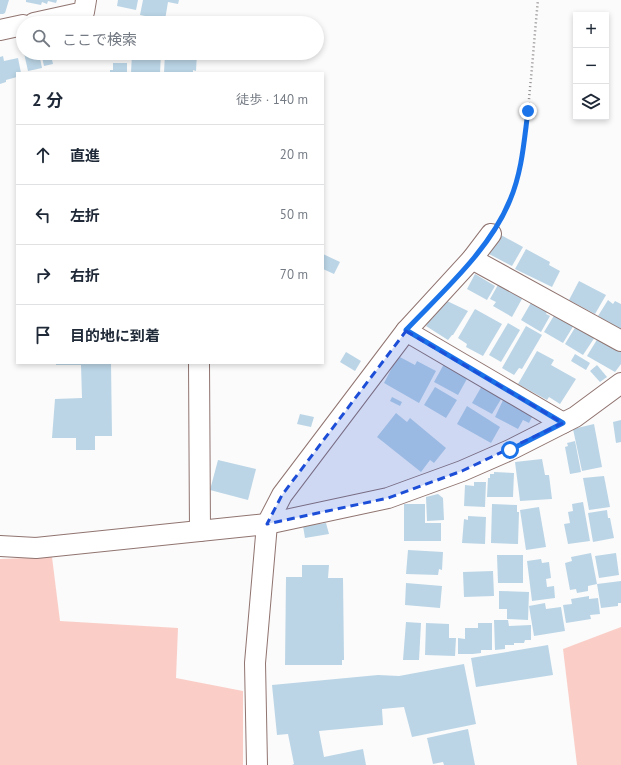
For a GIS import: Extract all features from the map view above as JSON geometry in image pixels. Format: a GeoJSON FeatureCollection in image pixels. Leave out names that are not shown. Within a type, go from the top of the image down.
{"type":"FeatureCollection","features":[{"type":"Feature","properties":{"kind":"street"},"geometry":{"type":"LineString","coordinates":[[66,16],[84,12],[86,0]]}},
{"type":"Feature","properties":{"kind":"street"},"geometry":{"type":"LineString","coordinates":[[0,30],[16,27]]}},
{"type":"Feature","properties":{"kind":"street"},"geometry":{"type":"LineString","coordinates":[[257,765],[255,663],[267,524],[282,495],[406,330],[472,259],[491,234]]}},
{"type":"Feature","properties":{"kind":"street"},"geometry":{"type":"LineString","coordinates":[[472,259],[621,342]]}},
{"type":"Feature","properties":{"kind":"street"},"geometry":{"type":"LineString","coordinates":[[406,330],[563,423]]}},
{"type":"Feature","properties":{"kind":"street"},"geometry":{"type":"LineString","coordinates":[[199,364],[200,531]]}},
{"type":"Feature","properties":{"kind":"street"},"geometry":{"type":"LineString","coordinates":[[0,546],[36,548],[267,524],[388,498],[462,471],[563,423],[575,417],[621,383]]}},
{"type":"Feature","properties":{"kind":"path"},"geometry":{"type":"LineString","coordinates":[[491,234],[510,201],[520,171],[528,111],[538,0]]}},
{"type":"Feature","properties":{"kind":"highlighted area"},"geometry":{"type":"Polygon","coordinates":[[[406,331],[563,423],[462,471],[388,498],[267,524],[282,495],[406,331]]]}},
{"type":"Feature","properties":{"kind":"shaded area"},"geometry":{"type":"Polygon","coordinates":[[[52,557],[60,621],[178,628],[176,678],[243,691],[243,765],[0,765],[0,559],[52,557]]]}},
{"type":"Feature","properties":{"kind":"shaded area"},"geometry":{"type":"Polygon","coordinates":[[[621,627],[621,765],[577,765],[563,649],[621,627]]]}},
{"type":"Feature","properties":{"kind":"building"},"geometry":{"type":"Polygon","coordinates":[[[0,0],[9,0],[5,13],[3,14],[0,14],[0,0]]]}},
{"type":"Feature","properties":{"kind":"building"},"geometry":{"type":"Polygon","coordinates":[[[26,0],[57,0],[56,3],[48,1],[47,4],[42,2],[41,5],[26,2],[26,0]]]}},
{"type":"Feature","properties":{"kind":"building"},"geometry":{"type":"Polygon","coordinates":[[[118,0],[138,0],[136,10],[117,6],[118,0]]]}},
{"type":"Feature","properties":{"kind":"building"},"geometry":{"type":"Polygon","coordinates":[[[143,0],[179,0],[178,4],[168,2],[166,16],[140,15],[143,0]]]}},
{"type":"Feature","properties":{"kind":"building"},"geometry":{"type":"Polygon","coordinates":[[[3,56],[4,61],[16,58],[16,60],[18,60],[21,72],[16,72],[16,77],[6,80],[6,82],[0,84],[0,57],[3,56]]]}},
{"type":"Feature","properties":{"kind":"building"},"geometry":{"type":"Polygon","coordinates":[[[26,60],[40,60],[42,68],[28,71],[26,60]]]}},
{"type":"Feature","properties":{"kind":"building"},"geometry":{"type":"Polygon","coordinates":[[[43,60],[52,60],[53,64],[44,66],[43,60]]]}},
{"type":"Feature","properties":{"kind":"building"},"geometry":{"type":"Polygon","coordinates":[[[132,60],[161,60],[160,72],[131,72],[132,60]]]}},
{"type":"Feature","properties":{"kind":"building"},"geometry":{"type":"Polygon","coordinates":[[[165,60],[197,60],[196,71],[164,72],[165,60]]]}},
{"type":"Feature","properties":{"kind":"building"},"geometry":{"type":"Polygon","coordinates":[[[113,63],[127,63],[127,72],[110,72],[110,70],[113,70],[113,63]]]}},
{"type":"Feature","properties":{"kind":"building"},"geometry":{"type":"Polygon","coordinates":[[[501,235],[523,247],[512,266],[489,254],[501,235]]]}},
{"type":"Feature","properties":{"kind":"building"},"geometry":{"type":"Polygon","coordinates":[[[526,249],[550,262],[549,265],[560,271],[552,287],[515,269],[526,249]]]}},
{"type":"Feature","properties":{"kind":"building"},"geometry":{"type":"Polygon","coordinates":[[[324,254],[340,262],[334,274],[324,269],[324,254]]]}},
{"type":"Feature","properties":{"kind":"building"},"geometry":{"type":"Polygon","coordinates":[[[475,274],[495,286],[487,300],[467,289],[475,274]]]}},
{"type":"Feature","properties":{"kind":"building"},"geometry":{"type":"Polygon","coordinates":[[[579,281],[606,295],[595,314],[569,300],[579,281]]]}},
{"type":"Feature","properties":{"kind":"building"},"geometry":{"type":"Polygon","coordinates":[[[499,283],[523,297],[512,317],[493,306],[496,302],[490,299],[499,283]]]}},
{"type":"Feature","properties":{"kind":"building"},"geometry":{"type":"Polygon","coordinates":[[[445,300],[468,311],[453,335],[448,340],[426,326],[439,305],[445,300]]]}},
{"type":"Feature","properties":{"kind":"building"},"geometry":{"type":"Polygon","coordinates":[[[608,300],[613,304],[615,301],[621,304],[621,330],[598,316],[608,300]]]}},
{"type":"Feature","properties":{"kind":"building"},"geometry":{"type":"Polygon","coordinates":[[[532,301],[548,310],[546,314],[550,316],[541,332],[521,320],[532,301]]]}},
{"type":"Feature","properties":{"kind":"building"},"geometry":{"type":"Polygon","coordinates":[[[475,309],[502,324],[483,356],[466,347],[467,344],[458,338],[475,309]]]}},
{"type":"Feature","properties":{"kind":"building"},"geometry":{"type":"Polygon","coordinates":[[[555,314],[574,325],[563,343],[544,332],[555,314]]]}},
{"type":"Feature","properties":{"kind":"building"},"geometry":{"type":"Polygon","coordinates":[[[508,323],[520,330],[501,362],[489,355],[508,323]]]}},
{"type":"Feature","properties":{"kind":"building"},"geometry":{"type":"Polygon","coordinates":[[[526,326],[542,335],[522,369],[519,368],[514,375],[502,368],[526,326]]]}},
{"type":"Feature","properties":{"kind":"building"},"geometry":{"type":"Polygon","coordinates":[[[576,326],[595,337],[583,355],[565,344],[576,326]]]}},
{"type":"Feature","properties":{"kind":"building"},"geometry":{"type":"Polygon","coordinates":[[[598,338],[621,351],[621,364],[615,372],[587,356],[598,338]]]}},
{"type":"Feature","properties":{"kind":"building"},"geometry":{"type":"Polygon","coordinates":[[[537,351],[554,360],[551,365],[576,379],[560,404],[549,397],[547,400],[518,384],[537,351]]]}},
{"type":"Feature","properties":{"kind":"building"},"geometry":{"type":"Polygon","coordinates":[[[346,352],[361,361],[355,371],[340,362],[346,352]]]}},
{"type":"Feature","properties":{"kind":"building"},"geometry":{"type":"Polygon","coordinates":[[[575,354],[590,363],[586,370],[571,361],[575,354]]]}},
{"type":"Feature","properties":{"kind":"building"},"geometry":{"type":"Polygon","coordinates":[[[398,356],[415,365],[417,361],[436,371],[419,403],[384,383],[398,356]]]}},
{"type":"Feature","properties":{"kind":"building"},"geometry":{"type":"Polygon","coordinates":[[[111,364],[112,436],[95,436],[95,450],[76,450],[76,438],[52,438],[55,399],[82,398],[81,365],[56,365],[111,364]]]}},
{"type":"Feature","properties":{"kind":"building"},"geometry":{"type":"Polygon","coordinates":[[[444,364],[468,377],[458,395],[434,382],[444,364]]]}},
{"type":"Feature","properties":{"kind":"building"},"geometry":{"type":"Polygon","coordinates":[[[597,365],[607,377],[600,382],[590,371],[597,365]]]}},
{"type":"Feature","properties":{"kind":"building"},"geometry":{"type":"Polygon","coordinates":[[[483,384],[503,396],[492,414],[472,403],[483,384]]]}},
{"type":"Feature","properties":{"kind":"building"},"geometry":{"type":"Polygon","coordinates":[[[435,387],[457,400],[446,418],[424,405],[435,387]]]}},
{"type":"Feature","properties":{"kind":"building"},"geometry":{"type":"Polygon","coordinates":[[[392,397],[402,402],[400,406],[390,401],[392,397]]]}},
{"type":"Feature","properties":{"kind":"building"},"geometry":{"type":"Polygon","coordinates":[[[504,398],[534,413],[529,423],[523,420],[518,429],[495,417],[504,398]]]}},
{"type":"Feature","properties":{"kind":"building"},"geometry":{"type":"Polygon","coordinates":[[[467,406],[500,427],[491,443],[457,424],[467,406]]]}},
{"type":"Feature","properties":{"kind":"building"},"geometry":{"type":"Polygon","coordinates":[[[396,413],[407,422],[410,418],[446,448],[434,463],[430,460],[421,472],[377,437],[396,413]]]}},
{"type":"Feature","properties":{"kind":"building"},"geometry":{"type":"Polygon","coordinates":[[[300,414],[314,417],[311,427],[297,424],[300,414]]]}},
{"type":"Feature","properties":{"kind":"building"},"geometry":{"type":"Polygon","coordinates":[[[621,420],[621,442],[616,443],[613,422],[621,420]]]}},
{"type":"Feature","properties":{"kind":"building"},"geometry":{"type":"Polygon","coordinates":[[[594,424],[602,467],[582,471],[573,429],[594,424]]]}},
{"type":"Feature","properties":{"kind":"building"},"geometry":{"type":"Polygon","coordinates":[[[575,441],[581,472],[570,474],[565,447],[568,446],[567,443],[575,441]]]}},
{"type":"Feature","properties":{"kind":"building"},"geometry":{"type":"Polygon","coordinates":[[[542,459],[545,475],[549,475],[552,499],[520,501],[515,462],[542,459]]]}},
{"type":"Feature","properties":{"kind":"building"},"geometry":{"type":"Polygon","coordinates":[[[218,460],[256,469],[248,500],[210,490],[218,460]]]}},
{"type":"Feature","properties":{"kind":"building"},"geometry":{"type":"Polygon","coordinates":[[[494,472],[514,473],[513,497],[487,497],[488,478],[490,478],[490,474],[494,474],[494,472]]]}},
{"type":"Feature","properties":{"kind":"building"},"geometry":{"type":"Polygon","coordinates":[[[604,476],[610,507],[589,510],[583,478],[604,476]]]}},
{"type":"Feature","properties":{"kind":"building"},"geometry":{"type":"Polygon","coordinates":[[[474,482],[486,482],[485,507],[464,506],[465,485],[474,486],[474,482]]]}},
{"type":"Feature","properties":{"kind":"building"},"geometry":{"type":"Polygon","coordinates":[[[438,494],[443,498],[444,520],[427,521],[426,497],[438,494]]]}},
{"type":"Feature","properties":{"kind":"building"},"geometry":{"type":"Polygon","coordinates":[[[583,502],[590,541],[568,544],[564,524],[570,523],[568,512],[573,511],[572,504],[583,502]]]}},
{"type":"Feature","properties":{"kind":"building"},"geometry":{"type":"Polygon","coordinates":[[[404,504],[425,504],[425,523],[441,523],[441,541],[404,541],[404,504]]]}},
{"type":"Feature","properties":{"kind":"building"},"geometry":{"type":"Polygon","coordinates":[[[492,504],[517,505],[517,512],[519,512],[518,544],[491,543],[492,504]]]}},
{"type":"Feature","properties":{"kind":"building"},"geometry":{"type":"Polygon","coordinates":[[[539,507],[546,547],[526,550],[520,510],[539,507]]]}},
{"type":"Feature","properties":{"kind":"building"},"geometry":{"type":"Polygon","coordinates":[[[607,510],[614,538],[593,542],[588,513],[607,510]]]}},
{"type":"Feature","properties":{"kind":"building"},"geometry":{"type":"Polygon","coordinates":[[[468,516],[486,517],[485,544],[462,543],[464,519],[468,520],[468,516]]]}},
{"type":"Feature","properties":{"kind":"building"},"geometry":{"type":"Polygon","coordinates":[[[326,523],[329,534],[305,538],[303,526],[326,523]]]}},
{"type":"Feature","properties":{"kind":"building"},"geometry":{"type":"Polygon","coordinates":[[[408,550],[443,552],[442,570],[439,569],[438,575],[406,574],[408,550]]]}},
{"type":"Feature","properties":{"kind":"building"},"geometry":{"type":"Polygon","coordinates":[[[591,553],[597,584],[588,586],[588,591],[577,593],[576,589],[570,590],[565,563],[572,561],[571,557],[591,553]]]}},
{"type":"Feature","properties":{"kind":"building"},"geometry":{"type":"Polygon","coordinates":[[[616,553],[619,575],[599,578],[595,556],[616,553]]]}},
{"type":"Feature","properties":{"kind":"building"},"geometry":{"type":"Polygon","coordinates":[[[497,555],[523,555],[523,583],[498,583],[497,555]]]}},
{"type":"Feature","properties":{"kind":"building"},"geometry":{"type":"Polygon","coordinates":[[[541,559],[542,563],[549,562],[551,578],[546,579],[547,587],[554,586],[555,598],[532,601],[527,561],[541,559]]]}},
{"type":"Feature","properties":{"kind":"building"},"geometry":{"type":"Polygon","coordinates":[[[302,565],[329,565],[328,578],[343,578],[344,660],[342,660],[342,665],[285,665],[286,577],[302,577],[302,565]]]}},
{"type":"Feature","properties":{"kind":"building"},"geometry":{"type":"Polygon","coordinates":[[[493,571],[494,596],[464,597],[463,572],[493,571]]]}},
{"type":"Feature","properties":{"kind":"building"},"geometry":{"type":"Polygon","coordinates":[[[621,581],[621,603],[618,603],[618,606],[601,608],[597,584],[621,581]]]}},
{"type":"Feature","properties":{"kind":"building"},"geometry":{"type":"Polygon","coordinates":[[[406,583],[442,586],[440,608],[405,605],[406,583]]]}},
{"type":"Feature","properties":{"kind":"building"},"geometry":{"type":"Polygon","coordinates":[[[499,591],[529,592],[528,620],[507,619],[507,609],[499,609],[499,591]]]}},
{"type":"Feature","properties":{"kind":"building"},"geometry":{"type":"Polygon","coordinates":[[[589,596],[589,599],[598,598],[600,614],[590,615],[591,619],[566,623],[563,605],[572,604],[571,599],[589,596]]]}},
{"type":"Feature","properties":{"kind":"building"},"geometry":{"type":"Polygon","coordinates":[[[545,603],[546,609],[561,607],[565,631],[534,636],[529,606],[545,603]]]}},
{"type":"Feature","properties":{"kind":"building"},"geometry":{"type":"Polygon","coordinates":[[[494,620],[508,620],[509,626],[531,625],[531,640],[525,640],[524,643],[514,643],[514,645],[505,645],[505,649],[495,650],[494,620]]]}},
{"type":"Feature","properties":{"kind":"building"},"geometry":{"type":"Polygon","coordinates":[[[406,622],[421,623],[419,660],[403,660],[406,622]]]}},
{"type":"Feature","properties":{"kind":"building"},"geometry":{"type":"Polygon","coordinates":[[[426,623],[449,624],[449,638],[456,638],[455,656],[425,655],[426,623]]]}},
{"type":"Feature","properties":{"kind":"building"},"geometry":{"type":"Polygon","coordinates":[[[478,623],[492,623],[492,650],[481,650],[481,653],[473,654],[458,654],[458,638],[465,639],[465,628],[478,628],[478,623]]]}},
{"type":"Feature","properties":{"kind":"building"},"geometry":{"type":"Polygon","coordinates":[[[548,645],[553,675],[476,687],[471,658],[548,645]]]}},
{"type":"Feature","properties":{"kind":"building"},"geometry":{"type":"Polygon","coordinates":[[[464,664],[476,724],[412,737],[404,707],[382,709],[383,725],[319,731],[324,757],[363,749],[366,765],[292,765],[294,764],[288,734],[277,735],[272,685],[378,675],[399,676],[464,664]]]}},
{"type":"Feature","properties":{"kind":"building"},"geometry":{"type":"Polygon","coordinates":[[[468,729],[475,765],[444,765],[443,762],[433,764],[427,738],[468,729]]]}},
{"type":"Feature","properties":{"kind":"route"},"geometry":{"type":"LineString","coordinates":[[510,450],[563,423],[406,330],[472,259],[491,234],[510,201],[520,171],[528,111]]}}]}
